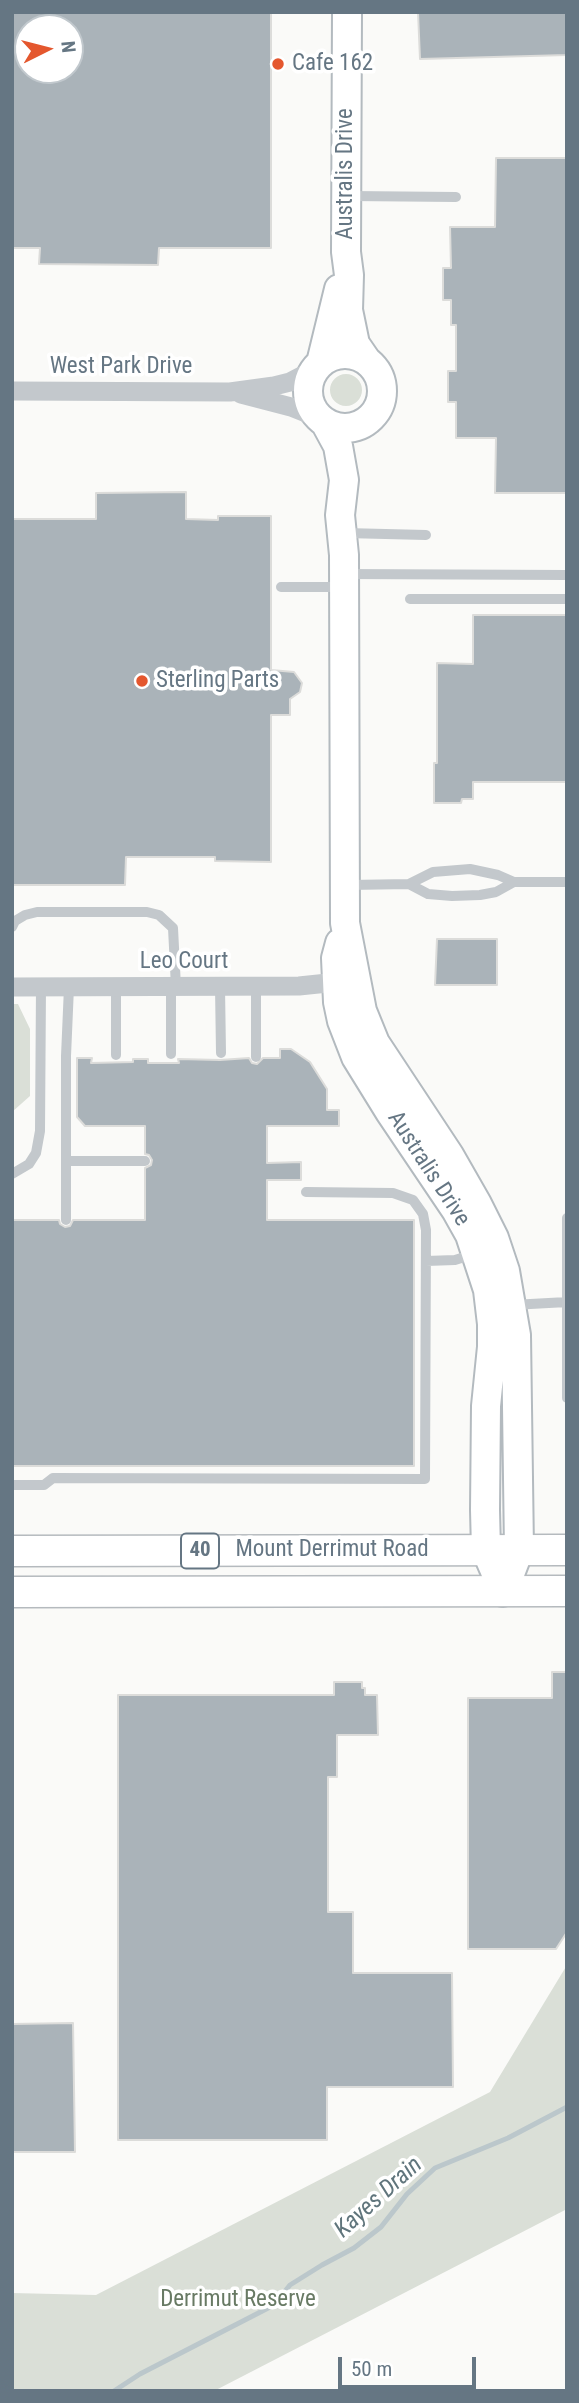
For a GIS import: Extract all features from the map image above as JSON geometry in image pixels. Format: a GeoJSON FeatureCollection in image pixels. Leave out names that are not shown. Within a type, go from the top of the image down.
{"type":"FeatureCollection","features":[{"type":"Feature","properties":{"kind":"main road","name":"Mount Derrimut Road"},"geometry":{"type":"LineString","coordinates":[[12,1551],[567,1550]]}},
{"type":"Feature","properties":{"kind":"main road","name":"Mount Derrimut Road"},"geometry":{"type":"LineString","coordinates":[[12,1592],[567,1591]]}},
{"type":"Feature","properties":{"kind":"street","name":"Australis Drive"},"geometry":{"type":"LineString","coordinates":[[347,12],[346,252],[350,330],[355,344],[366,360]]}},
{"type":"Feature","properties":{"kind":"street","name":"Australis Drive"},"geometry":{"type":"LineString","coordinates":[[319,365],[337,301],[346,252]]}},
{"type":"Feature","properties":{"kind":"street"},"geometry":{"type":"LineString","coordinates":[[343,354],[366,360],[380,378],[382,389],[381,401],[369,419],[357,426],[344,428],[323,421],[309,398],[309,382],[319,365],[335,355],[343,354]]}},
{"type":"Feature","properties":{"kind":"street","name":"West Park Drive"},"geometry":{"type":"LineString","coordinates":[[12,391],[230,392],[290,382],[319,365]]}},
{"type":"Feature","properties":{"kind":"street","name":"West Park Drive"},"geometry":{"type":"LineString","coordinates":[[230,392],[291,407],[323,421]]}},
{"type":"Feature","properties":{"kind":"street","name":"Australis Drive"},"geometry":{"type":"LineString","coordinates":[[345,557],[361,446],[369,419]]}},
{"type":"Feature","properties":{"kind":"street","name":"Australis Drive"},"geometry":{"type":"LineString","coordinates":[[323,421],[338,446],[343,469],[346,981],[375,1043],[449,1155],[477,1204],[486,1248],[505,1271],[492,1348],[486,1406],[486,1550]]}},
{"type":"Feature","properties":{"kind":"street","name":"Leo Court"},"geometry":{"type":"LineString","coordinates":[[12,987],[299,986],[346,981]]}},
{"type":"Feature","properties":{"kind":"street","name":"Australis Drive"},"geometry":{"type":"LineString","coordinates":[[501,1306],[517,1385],[519,1550]]}},
{"type":"Feature","properties":{"kind":"street"},"geometry":{"type":"LineString","coordinates":[[486,1550],[503,1592]]}},
{"type":"Feature","properties":{"kind":"street"},"geometry":{"type":"LineString","coordinates":[[503,1592],[519,1550]]}},
{"type":"Feature","properties":{"kind":"lane"},"geometry":{"type":"LineString","coordinates":[[346,196],[456,197]]}},
{"type":"Feature","properties":{"kind":"lane"},"geometry":{"type":"LineString","coordinates":[[281,587],[345,557],[426,535]]}},
{"type":"Feature","properties":{"kind":"lane"},"geometry":{"type":"LineString","coordinates":[[345,557],[567,575]]}},
{"type":"Feature","properties":{"kind":"lane"},"geometry":{"type":"LineString","coordinates":[[410,599],[567,599]]}},
{"type":"Feature","properties":{"kind":"lane"},"geometry":{"type":"LineString","coordinates":[[345,885],[408,884],[433,872],[470,869],[498,875],[514,882]]}},
{"type":"Feature","properties":{"kind":"lane"},"geometry":{"type":"LineString","coordinates":[[408,884],[428,894],[452,896],[488,893],[514,882],[567,882]]}},
{"type":"Feature","properties":{"kind":"lane"},"geometry":{"type":"LineString","coordinates":[[12,927],[15,921],[37,912],[147,912],[159,915],[173,928],[171,1055]]}},
{"type":"Feature","properties":{"kind":"lane"},"geometry":{"type":"LineString","coordinates":[[256,986],[256,1057]]}},
{"type":"Feature","properties":{"kind":"lane"},"geometry":{"type":"LineString","coordinates":[[12,1174],[29,1164],[36,1153],[40,1131],[41,987]]}},
{"type":"Feature","properties":{"kind":"lane"},"geometry":{"type":"LineString","coordinates":[[220,987],[221,1054]]}},
{"type":"Feature","properties":{"kind":"lane"},"geometry":{"type":"LineString","coordinates":[[66,1220],[66,1056],[69,988]]}},
{"type":"Feature","properties":{"kind":"lane"},"geometry":{"type":"LineString","coordinates":[[116,988],[116,1055]]}},
{"type":"Feature","properties":{"kind":"lane"},"geometry":{"type":"LineString","coordinates":[[66,1161],[145,1160]]}},
{"type":"Feature","properties":{"kind":"lane"},"geometry":{"type":"LineString","coordinates":[[12,1485],[44,1485],[53,1478],[425,1479],[426,1261],[425,1221],[419,1206],[413,1200],[393,1193],[306,1192]]}},
{"type":"Feature","properties":{"kind":"lane"},"geometry":{"type":"LineString","coordinates":[[567,1218],[567,1398]]}},
{"type":"Feature","properties":{"kind":"lane"},"geometry":{"type":"LineString","coordinates":[[426,1261],[455,1260],[486,1248]]}},
{"type":"Feature","properties":{"kind":"lane"},"geometry":{"type":"LineString","coordinates":[[501,1306],[566,1302]]}},
{"type":"Feature","properties":{"kind":"green space"},"geometry":{"type":"Polygon","coordinates":[[[346,374],[357,379],[362,390],[357,401],[346,406],[335,401],[330,390],[335,379],[346,374]]]}},
{"type":"Feature","properties":{"kind":"green space"},"geometry":{"type":"Polygon","coordinates":[[[12,1004],[18,1004],[30,1029],[30,1096],[12,1112],[12,1004]]]}},
{"type":"Feature","properties":{"kind":"green space","name":"Derrimut Reserve"},"geometry":{"type":"Polygon","coordinates":[[[567,1965],[567,2209],[214,2391],[12,2391],[12,2293],[96,2295],[490,2092],[567,1965]]]}},
{"type":"Feature","properties":{"kind":"building"},"geometry":{"type":"Polygon","coordinates":[[[12,12],[271,12],[271,248],[159,248],[158,265],[39,264],[40,248],[12,248],[12,12]]]}},
{"type":"Feature","properties":{"kind":"building"},"geometry":{"type":"Polygon","coordinates":[[[418,12],[567,12],[567,55],[420,59],[418,12]]]}},
{"type":"Feature","properties":{"kind":"building"},"geometry":{"type":"Polygon","coordinates":[[[496,158],[567,158],[567,493],[495,493],[496,438],[456,438],[456,402],[448,402],[448,371],[456,371],[456,325],[451,325],[451,300],[443,300],[443,268],[451,268],[450,227],[495,227],[496,158]]]}},
{"type":"Feature","properties":{"kind":"building","name":"Sterling Parts"},"geometry":{"type":"Polygon","coordinates":[[[186,492],[186,519],[218,520],[218,516],[271,516],[271,670],[294,672],[302,683],[300,692],[290,699],[290,715],[271,715],[271,862],[215,861],[215,857],[126,857],[125,885],[12,885],[12,519],[96,519],[96,493],[186,492]]]}},
{"type":"Feature","properties":{"kind":"building"},"geometry":{"type":"Polygon","coordinates":[[[473,615],[567,615],[567,782],[473,782],[473,799],[462,799],[461,803],[434,803],[434,763],[437,763],[437,663],[473,664],[473,615]]]}},
{"type":"Feature","properties":{"kind":"building"},"geometry":{"type":"Polygon","coordinates":[[[437,939],[497,939],[497,985],[435,985],[437,939]]]}},
{"type":"Feature","properties":{"kind":"building"},"geometry":{"type":"Polygon","coordinates":[[[280,1049],[291,1049],[310,1062],[327,1089],[327,1110],[339,1110],[339,1126],[267,1126],[267,1163],[301,1162],[301,1180],[267,1180],[267,1220],[414,1220],[414,1466],[12,1466],[12,1220],[59,1220],[65,1227],[70,1226],[73,1220],[145,1220],[145,1168],[151,1165],[152,1160],[145,1154],[145,1126],[85,1126],[77,1117],[77,1058],[92,1058],[91,1063],[148,1059],[148,1063],[179,1063],[178,1059],[249,1058],[252,1063],[257,1064],[263,1058],[280,1058],[280,1049]]]}},
{"type":"Feature","properties":{"kind":"building"},"geometry":{"type":"Polygon","coordinates":[[[552,1672],[567,1672],[567,1932],[556,1949],[468,1949],[468,1698],[552,1698],[552,1672]]]}},
{"type":"Feature","properties":{"kind":"building"},"geometry":{"type":"Polygon","coordinates":[[[334,1682],[362,1682],[365,1695],[377,1695],[378,1735],[337,1735],[337,1777],[328,1777],[328,1912],[353,1912],[353,1973],[452,1973],[453,2087],[327,2087],[327,2140],[118,2140],[118,1695],[334,1695],[334,1682]]]}},
{"type":"Feature","properties":{"kind":"building"},"geometry":{"type":"Polygon","coordinates":[[[73,2023],[75,2152],[12,2152],[12,2024],[73,2023]]]}},
{"type":"Feature","properties":{"kind":"waterway","name":"Kayes Drain"},"geometry":{"type":"LineString","coordinates":[[114,2391],[140,2374],[274,2305],[290,2285],[354,2248],[381,2227],[407,2194],[435,2168],[508,2138],[567,2107]]}},
{"type":"Feature","properties":{"kind":"place","name":"Cafe 162"},"geometry":{"type":"Point","coordinates":[278,64]}},
{"type":"Feature","properties":{"kind":"place","name":"Sterling Parts"},"geometry":{"type":"Point","coordinates":[142,681]}}]}
